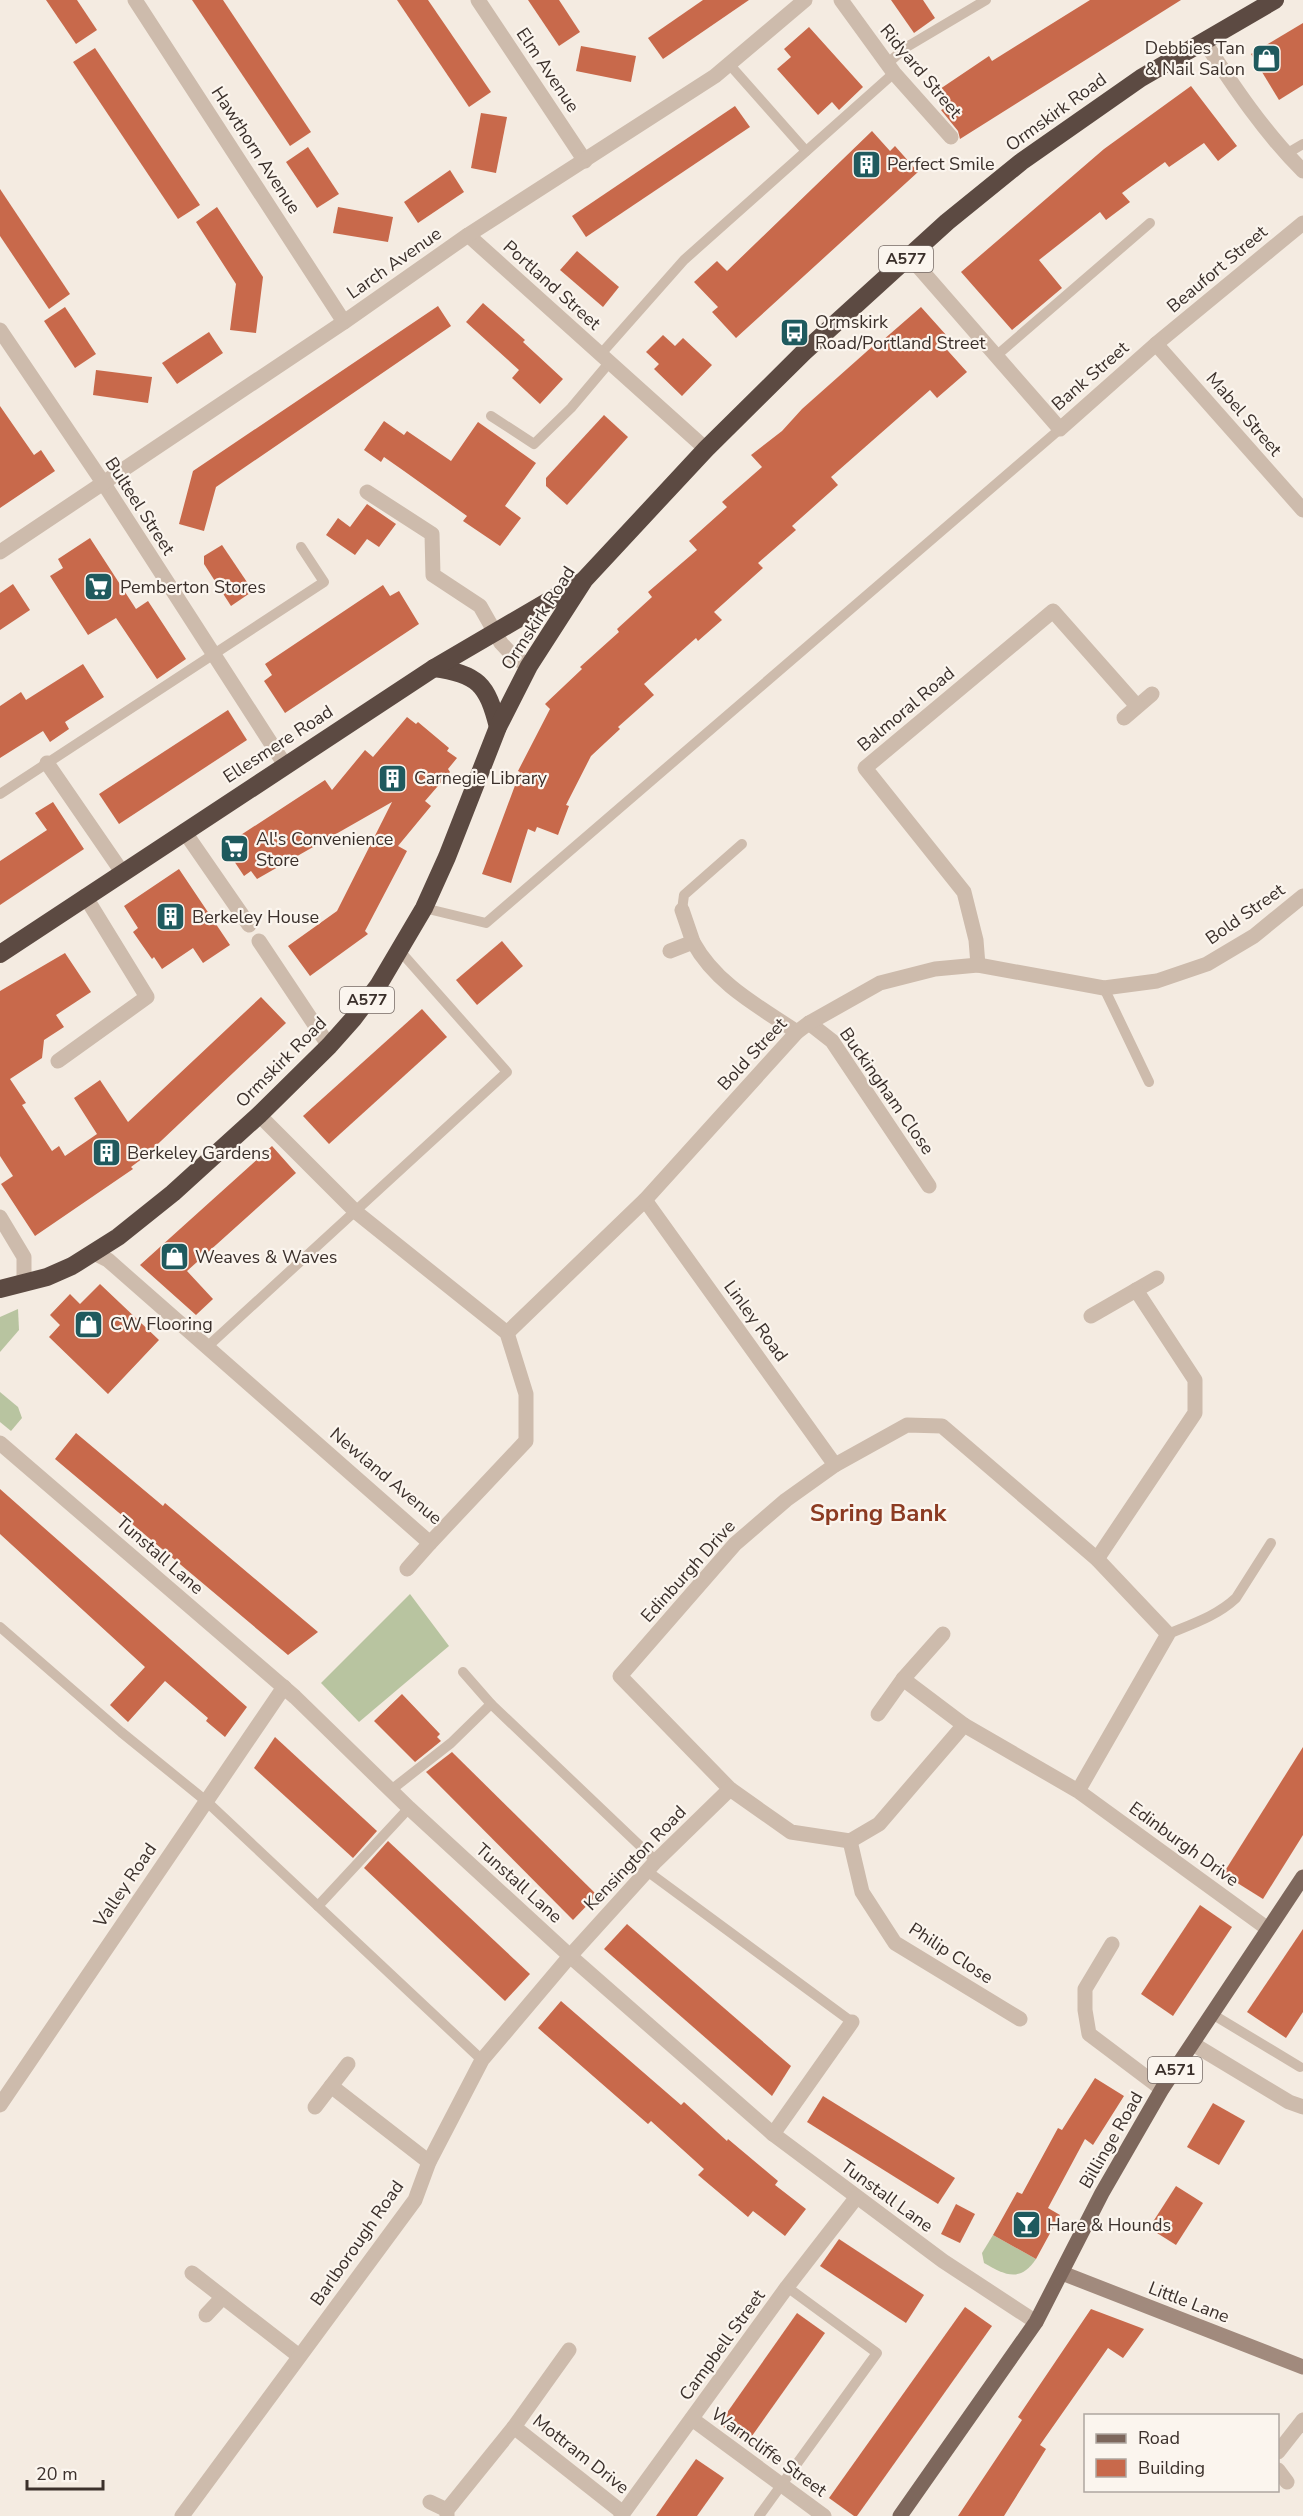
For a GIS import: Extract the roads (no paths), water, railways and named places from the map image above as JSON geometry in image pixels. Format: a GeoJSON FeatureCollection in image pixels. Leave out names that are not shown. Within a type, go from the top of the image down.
{"type":"FeatureCollection","features":[{"type":"Feature","properties":{"kind":"highway","name":"Ormskirk Road"},"geometry":{"type":"LineString","coordinates":[[0,1289],[47,1277],[94,1253],[173,1193],[259,1115],[329,1046],[378,986],[424,908],[447,857],[498,727],[529,666],[585,579],[706,449],[804,352],[909,256],[1011,169],[1072,123],[1141,78],[1204,41],[1254,6],[1275,0]]}},
{"type":"Feature","properties":{"kind":"highway","name":"Ellesmere Road"},"geometry":{"type":"LineString","coordinates":[[0,954],[434,668],[585,579]]}},
{"type":"Feature","properties":{"kind":"highway"},"geometry":{"type":"LineString","coordinates":[[434,668],[460,672],[479,684],[491,700],[498,727]]}},
{"type":"Feature","properties":{"kind":"main road","name":"Billinge Road"},"geometry":{"type":"LineString","coordinates":[[900,2516],[1036,2322],[1102,2193],[1162,2089],[1303,1877]]}},
{"type":"Feature","properties":{"kind":"street","name":"Hawthorn Avenue"},"geometry":{"type":"LineString","coordinates":[[135,0],[344,322]]}},
{"type":"Feature","properties":{"kind":"street","name":"Elm Avenue"},"geometry":{"type":"LineString","coordinates":[[478,0],[585,161]]}},
{"type":"Feature","properties":{"kind":"street","name":"Larch Avenue"},"geometry":{"type":"LineString","coordinates":[[0,552],[344,322],[468,235],[715,76],[805,0]]}},
{"type":"Feature","properties":{"kind":"street","name":"Ridyard Street"},"geometry":{"type":"LineString","coordinates":[[841,0],[890,68],[951,137]]}},
{"type":"Feature","properties":{"kind":"street"},"geometry":{"type":"LineString","coordinates":[[1204,41],[1242,100],[1286,154],[1303,171]]}},
{"type":"Feature","properties":{"kind":"street","name":"Beaufort Street"},"geometry":{"type":"LineString","coordinates":[[1156,344],[1303,223]]}},
{"type":"Feature","properties":{"kind":"street","name":"Portland Street"},"geometry":{"type":"LineString","coordinates":[[468,235],[706,449]]}},
{"type":"Feature","properties":{"kind":"street","name":"Bank Street"},"geometry":{"type":"LineString","coordinates":[[909,256],[1059,429],[1156,344]]}},
{"type":"Feature","properties":{"kind":"street","name":"Bulteel Street"},"geometry":{"type":"LineString","coordinates":[[0,330],[104,484],[285,765]]}},
{"type":"Feature","properties":{"kind":"street","name":"Mabel Street"},"geometry":{"type":"LineString","coordinates":[[1156,344],[1303,510]]}},
{"type":"Feature","properties":{"kind":"street"},"geometry":{"type":"LineString","coordinates":[[367,492],[432,534],[433,575],[480,606],[494,631],[514,657],[529,666]]}},
{"type":"Feature","properties":{"kind":"street","name":"Balmoral Road"},"geometry":{"type":"LineString","coordinates":[[978,965],[976,940],[964,892],[865,768],[1053,611],[1137,706]]}},
{"type":"Feature","properties":{"kind":"street"},"geometry":{"type":"LineString","coordinates":[[1124,718],[1152,694]]}},
{"type":"Feature","properties":{"kind":"street"},"geometry":{"type":"LineString","coordinates":[[47,763],[122,872]]}},
{"type":"Feature","properties":{"kind":"street"},"geometry":{"type":"LineString","coordinates":[[184,831],[249,925]]}},
{"type":"Feature","properties":{"kind":"street"},"geometry":{"type":"LineString","coordinates":[[58,1061],[147,997],[85,896]]}},
{"type":"Feature","properties":{"kind":"street","name":"Bold Street"},"geometry":{"type":"LineString","coordinates":[[507,1333],[645,1200],[803,1027],[880,983],[935,969],[978,965],[1104,988],[1157,981],[1207,964],[1254,936],[1303,896]]}},
{"type":"Feature","properties":{"kind":"street","name":"Buckingham Close"},"geometry":{"type":"LineString","coordinates":[[682,910],[693,942],[702,958],[728,986],[832,1041],[928,1186]]}},
{"type":"Feature","properties":{"kind":"street"},"geometry":{"type":"LineString","coordinates":[[259,941],[329,1046]]}},
{"type":"Feature","properties":{"kind":"street"},"geometry":{"type":"LineString","coordinates":[[670,951],[693,942]]}},
{"type":"Feature","properties":{"kind":"street"},"geometry":{"type":"LineString","coordinates":[[259,1115],[356,1212],[507,1333]]}},
{"type":"Feature","properties":{"kind":"street","name":"Linley Road"},"geometry":{"type":"LineString","coordinates":[[645,1200],[835,1465]]}},
{"type":"Feature","properties":{"kind":"street"},"geometry":{"type":"LineString","coordinates":[[0,1218],[24,1257],[24,1284]]}},
{"type":"Feature","properties":{"kind":"street","name":"Newland Avenue"},"geometry":{"type":"LineString","coordinates":[[94,1253],[108,1260],[430,1543],[526,1441],[526,1394],[507,1333]]}},
{"type":"Feature","properties":{"kind":"street"},"geometry":{"type":"LineString","coordinates":[[1091,1316],[1158,1278]]}},
{"type":"Feature","properties":{"kind":"street"},"geometry":{"type":"LineString","coordinates":[[1097,1558],[1195,1413],[1195,1380],[1136,1290]]}},
{"type":"Feature","properties":{"kind":"street","name":"Edinburgh Drive"},"geometry":{"type":"LineString","coordinates":[[850,1841],[791,1832],[730,1789],[620,1676],[735,1544],[786,1500],[835,1465],[907,1425],[942,1426],[1097,1558],[1168,1634]]}},
{"type":"Feature","properties":{"kind":"street","name":"Tunstall Lane"},"geometry":{"type":"LineString","coordinates":[[0,1443],[284,1687],[409,1808],[570,1956],[773,2134],[856,2198],[944,2261],[1036,2322]]}},
{"type":"Feature","properties":{"kind":"street"},"geometry":{"type":"LineString","coordinates":[[407,1569],[430,1543]]}},
{"type":"Feature","properties":{"kind":"street"},"geometry":{"type":"LineString","coordinates":[[878,1714],[903,1679],[943,1634]]}},
{"type":"Feature","properties":{"kind":"street"},"geometry":{"type":"LineString","coordinates":[[1078,1791],[1168,1634]]}},
{"type":"Feature","properties":{"kind":"street","name":"Edinburgh Drive"},"geometry":{"type":"LineString","coordinates":[[903,1679],[964,1725],[1078,1791],[1268,1929]]}},
{"type":"Feature","properties":{"kind":"street","name":"Valley Road"},"geometry":{"type":"LineString","coordinates":[[0,2105],[284,1687]]}},
{"type":"Feature","properties":{"kind":"street"},"geometry":{"type":"LineString","coordinates":[[850,1841],[879,1824],[964,1725]]}},
{"type":"Feature","properties":{"kind":"street","name":"Kensington Road"},"geometry":{"type":"LineString","coordinates":[[570,1956],[652,1866],[730,1789]]}},
{"type":"Feature","properties":{"kind":"street","name":"Philip Close"},"geometry":{"type":"LineString","coordinates":[[850,1841],[862,1892],[895,1943],[1020,2019]]}},
{"type":"Feature","properties":{"kind":"street"},"geometry":{"type":"LineString","coordinates":[[1112,1944],[1085,1989],[1084,2010],[1089,2034],[1162,2089]]}},
{"type":"Feature","properties":{"kind":"street","name":"Barlborough Road"},"geometry":{"type":"LineString","coordinates":[[182,2516],[415,2200],[429,2162],[482,2060],[570,1956]]}},
{"type":"Feature","properties":{"kind":"street"},"geometry":{"type":"LineString","coordinates":[[773,2134],[852,2022]]}},
{"type":"Feature","properties":{"kind":"street"},"geometry":{"type":"LineString","coordinates":[[1193,2044],[1289,2102],[1303,2107]]}},
{"type":"Feature","properties":{"kind":"street"},"geometry":{"type":"LineString","coordinates":[[315,2108],[348,2064]]}},
{"type":"Feature","properties":{"kind":"street"},"geometry":{"type":"LineString","coordinates":[[331,2086],[429,2162]]}},
{"type":"Feature","properties":{"kind":"street","name":"Campbell Street"},"geometry":{"type":"LineString","coordinates":[[622,2514],[787,2287],[856,2198]]}},
{"type":"Feature","properties":{"kind":"street"},"geometry":{"type":"LineString","coordinates":[[192,2273],[299,2356]]}},
{"type":"Feature","properties":{"kind":"street","name":"Little Lane"},"geometry":{"type":"LineString","coordinates":[[1062,2273],[1303,2367]]}},
{"type":"Feature","properties":{"kind":"street"},"geometry":{"type":"LineString","coordinates":[[206,2315],[222,2298]]}},
{"type":"Feature","properties":{"kind":"street","name":"Mottram Drive"},"geometry":{"type":"LineString","coordinates":[[430,2502],[447,2513],[514,2427],[569,2350]]}},
{"type":"Feature","properties":{"kind":"street","name":"Warncliffe Street"},"geometry":{"type":"LineString","coordinates":[[692,2419],[824,2516]]}},
{"type":"Feature","properties":{"kind":"street"},"geometry":{"type":"LineString","coordinates":[[1279,2451],[1303,2420]]}},
{"type":"Feature","properties":{"kind":"street","name":"Mottram Drive"},"geometry":{"type":"LineString","coordinates":[[514,2427],[622,2514]]}},
{"type":"Feature","properties":{"kind":"lane"},"geometry":{"type":"LineString","coordinates":[[491,416],[534,444],[571,408],[604,359],[684,260],[806,151],[890,68],[905,48],[986,0]]}},
{"type":"Feature","properties":{"kind":"lane"},"geometry":{"type":"LineString","coordinates":[[729,64],[806,151]]}},
{"type":"Feature","properties":{"kind":"lane"},"geometry":{"type":"LineString","coordinates":[[1286,154],[1303,144]]}},
{"type":"Feature","properties":{"kind":"lane"},"geometry":{"type":"LineString","coordinates":[[996,356],[1150,223]]}},
{"type":"Feature","properties":{"kind":"lane"},"geometry":{"type":"LineString","coordinates":[[424,908],[486,922],[1059,429]]}},
{"type":"Feature","properties":{"kind":"lane"},"geometry":{"type":"LineString","coordinates":[[0,794],[324,582],[302,546]]}},
{"type":"Feature","properties":{"kind":"lane"},"geometry":{"type":"LineString","coordinates":[[682,910],[684,895],[742,844]]}},
{"type":"Feature","properties":{"kind":"lane"},"geometry":{"type":"LineString","coordinates":[[207,1347],[507,1072],[400,951]]}},
{"type":"Feature","properties":{"kind":"lane"},"geometry":{"type":"LineString","coordinates":[[1104,988],[1149,1082]]}},
{"type":"Feature","properties":{"kind":"lane"},"geometry":{"type":"LineString","coordinates":[[1168,1634],[1208,1617],[1229,1605],[1236,1598],[1271,1543]]}},
{"type":"Feature","properties":{"kind":"lane"},"geometry":{"type":"LineString","coordinates":[[0,1627],[121,1732],[206,1801],[482,2060]]}},
{"type":"Feature","properties":{"kind":"lane"},"geometry":{"type":"LineString","coordinates":[[463,1672],[491,1704],[652,1866],[852,2022]]}},
{"type":"Feature","properties":{"kind":"lane"},"geometry":{"type":"LineString","coordinates":[[391,1790],[451,1743],[491,1704]]}},
{"type":"Feature","properties":{"kind":"lane"},"geometry":{"type":"LineString","coordinates":[[318,1906],[409,1808]]}},
{"type":"Feature","properties":{"kind":"lane"},"geometry":{"type":"LineString","coordinates":[[1212,2014],[1300,2067]]}},
{"type":"Feature","properties":{"kind":"lane"},"geometry":{"type":"LineString","coordinates":[[759,2516],[877,2352],[787,2287]]}},
{"type":"Feature","properties":{"kind":"place","name":"Debbies Tan & Nail Salon"},"geometry":{"type":"Point","coordinates":[1266,58]}},
{"type":"Feature","properties":{"kind":"place","name":"Perfect Smile"},"geometry":{"type":"Point","coordinates":[866,164]}},
{"type":"Feature","properties":{"kind":"place","name":"Ormskirk Road/Portland Street"},"geometry":{"type":"Point","coordinates":[794,332]}},
{"type":"Feature","properties":{"kind":"place","name":"Pemberton Stores"},"geometry":{"type":"Point","coordinates":[99,587]}},
{"type":"Feature","properties":{"kind":"place","name":"Carnegie Library"},"geometry":{"type":"Point","coordinates":[393,778]}},
{"type":"Feature","properties":{"kind":"place","name":"Al's Convenience Store"},"geometry":{"type":"Point","coordinates":[235,849]}},
{"type":"Feature","properties":{"kind":"place","name":"Berkeley House"},"geometry":{"type":"Point","coordinates":[171,917]}},
{"type":"Feature","properties":{"kind":"place","name":"Berkeley Gardens"},"geometry":{"type":"Point","coordinates":[106,1153]}},
{"type":"Feature","properties":{"kind":"place","name":"Weaves & Waves"},"geometry":{"type":"Point","coordinates":[174,1257]}},
{"type":"Feature","properties":{"kind":"place","name":"CW Flooring"},"geometry":{"type":"Point","coordinates":[89,1324]}},
{"type":"Feature","properties":{"kind":"place","name":"Hare & Hounds"},"geometry":{"type":"Point","coordinates":[1026,2225]}},
{"type":"Feature","properties":{"kind":"district","name":"Spring Bank"},"geometry":{"type":"Point","coordinates":[878,1513]}}]}
